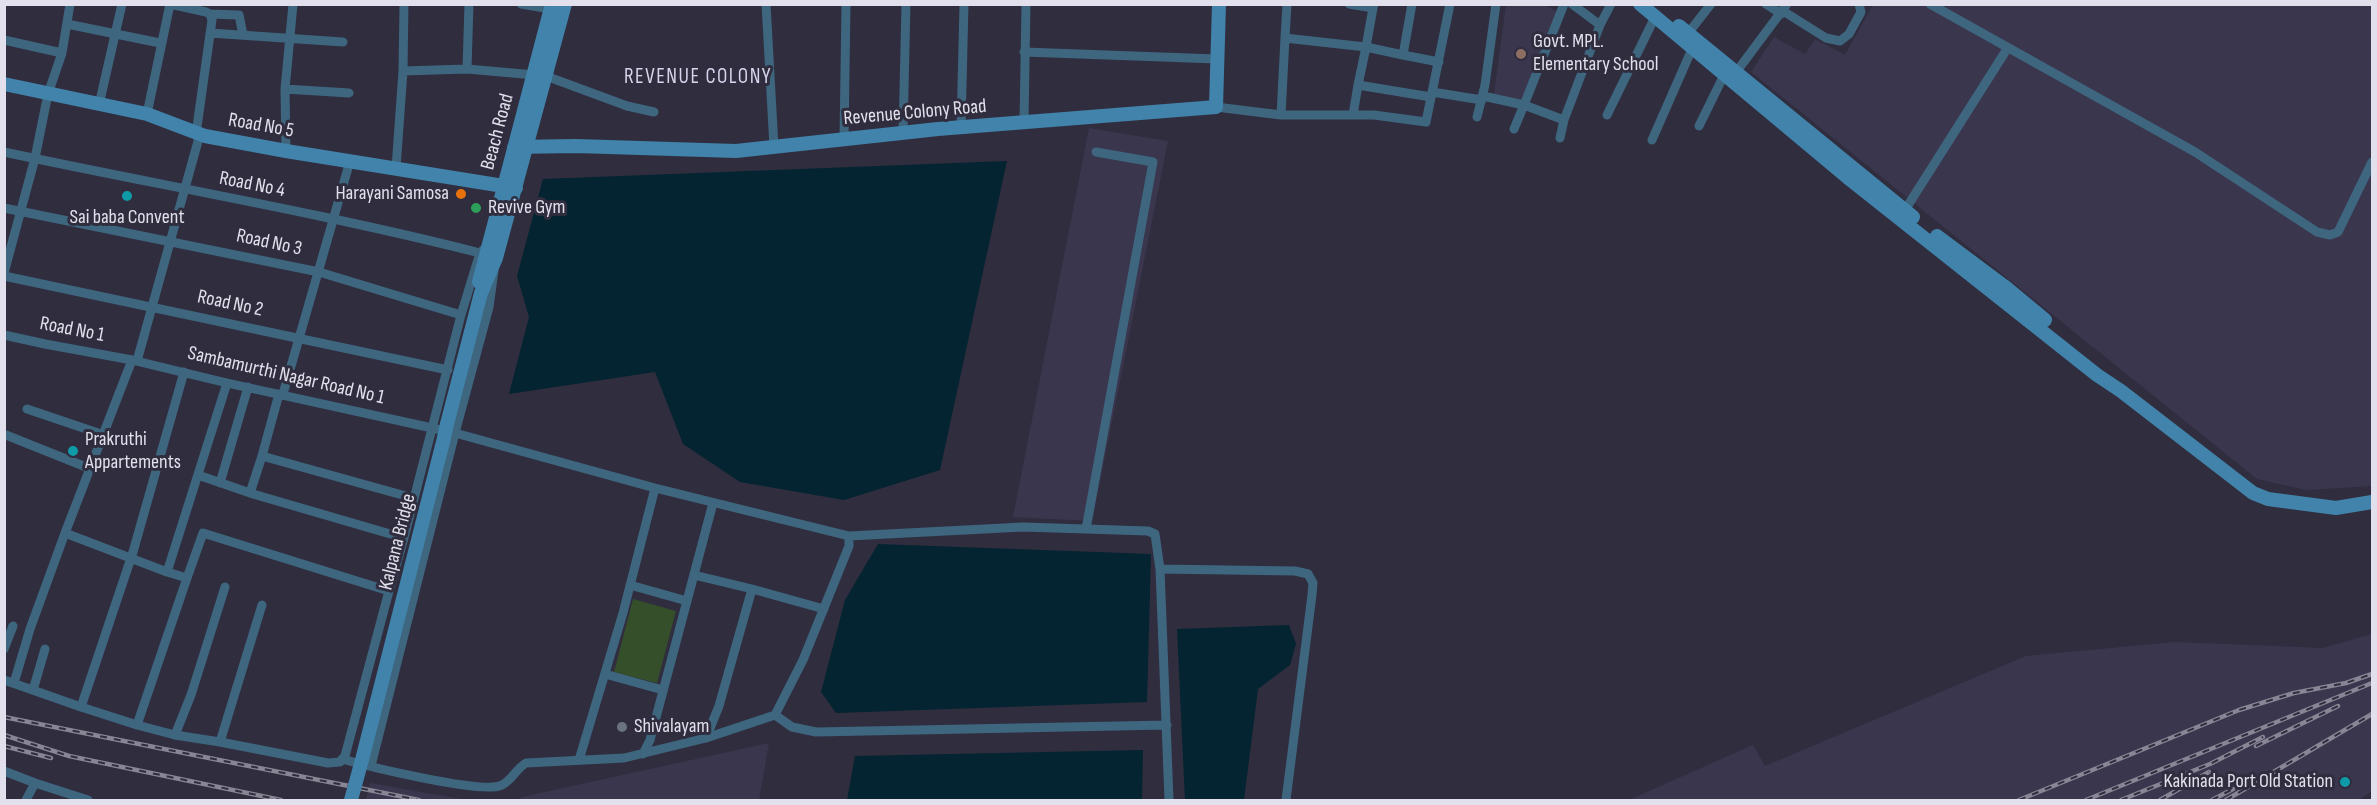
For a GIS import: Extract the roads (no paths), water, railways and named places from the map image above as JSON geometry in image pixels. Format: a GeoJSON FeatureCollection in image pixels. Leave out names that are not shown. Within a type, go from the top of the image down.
{"type":"FeatureCollection","features":[{"type":"Feature","properties":{"kind":"street"},"geometry":{"type":"LineString","coordinates":[[99,105],[122,4]]}},
{"type":"Feature","properties":{"kind":"street"},"geometry":{"type":"LineString","coordinates":[[147,114],[160,43],[170,4],[210,14],[239,15],[243,35]]}},
{"type":"Feature","properties":{"kind":"street"},"geometry":{"type":"LineString","coordinates":[[286,151],[285,89],[293,4]]}},
{"type":"Feature","properties":{"kind":"street"},"geometry":{"type":"LineString","coordinates":[[396,168],[403,71],[404,4]]}},
{"type":"Feature","properties":{"kind":"street"},"geometry":{"type":"LineString","coordinates":[[467,69],[469,4]]}},
{"type":"Feature","properties":{"kind":"street"},"geometry":{"type":"LineString","coordinates":[[521,4],[551,7]]}},
{"type":"Feature","properties":{"kind":"street","name":"Beach Road"},"geometry":{"type":"LineString","coordinates":[[539,76],[565,4]]}},
{"type":"Feature","properties":{"kind":"street"},"geometry":{"type":"LineString","coordinates":[[766,4],[774,147]]}},
{"type":"Feature","properties":{"kind":"street"},"geometry":{"type":"LineString","coordinates":[[844,139],[846,4]]}},
{"type":"Feature","properties":{"kind":"street"},"geometry":{"type":"LineString","coordinates":[[903,133],[906,4]]}},
{"type":"Feature","properties":{"kind":"street"},"geometry":{"type":"LineString","coordinates":[[961,127],[964,4]]}},
{"type":"Feature","properties":{"kind":"street"},"geometry":{"type":"LineString","coordinates":[[1024,122],[1026,4]]}},
{"type":"Feature","properties":{"kind":"street"},"geometry":{"type":"LineString","coordinates":[[1219,4],[1216,107],[1281,115],[1374,115],[1426,122],[1450,4]]}},
{"type":"Feature","properties":{"kind":"street"},"geometry":{"type":"LineString","coordinates":[[1281,115],[1287,4]]}},
{"type":"Feature","properties":{"kind":"street"},"geometry":{"type":"LineString","coordinates":[[1349,4],[1373,6],[1353,116]]}},
{"type":"Feature","properties":{"kind":"street"},"geometry":{"type":"LineString","coordinates":[[1403,55],[1412,4]]}},
{"type":"Feature","properties":{"kind":"street"},"geometry":{"type":"LineString","coordinates":[[1478,117],[1496,4]]}},
{"type":"Feature","properties":{"kind":"street"},"geometry":{"type":"LineString","coordinates":[[1514,129],[1564,4]]}},
{"type":"Feature","properties":{"kind":"street"},"geometry":{"type":"LineString","coordinates":[[1572,4],[1600,25]]}},
{"type":"Feature","properties":{"kind":"street"},"geometry":{"type":"LineString","coordinates":[[1560,138],[1564,120],[1600,25],[1611,4]]}},
{"type":"Feature","properties":{"kind":"street"},"geometry":{"type":"LineString","coordinates":[[1640,4],[1654,11],[1688,41],[2012,293],[2099,366],[2121,391]]}},
{"type":"Feature","properties":{"kind":"street"},"geometry":{"type":"LineString","coordinates":[[1652,140],[1688,41],[1710,4]]}},
{"type":"Feature","properties":{"kind":"street"},"geometry":{"type":"LineString","coordinates":[[1766,4],[1784,10],[1826,38],[1840,41],[1850,34],[1861,12],[1859,4]]}},
{"type":"Feature","properties":{"kind":"street"},"geometry":{"type":"LineString","coordinates":[[1930,4],[2195,152],[2317,232],[2330,236],[2338,232],[2373,162]]}},
{"type":"Feature","properties":{"kind":"street"},"geometry":{"type":"LineString","coordinates":[[4,274],[35,158],[48,94],[62,53],[69,5]]}},
{"type":"Feature","properties":{"kind":"street","name":"Beach Road"},"geometry":{"type":"LineString","coordinates":[[481,293],[496,258],[510,186],[539,76],[551,7]]}},
{"type":"Feature","properties":{"kind":"street"},"geometry":{"type":"LineString","coordinates":[[1699,126],[1731,73],[1784,10]]}},
{"type":"Feature","properties":{"kind":"street"},"geometry":{"type":"LineString","coordinates":[[1607,115],[1654,11]]}},
{"type":"Feature","properties":{"kind":"street"},"geometry":{"type":"LineString","coordinates":[[210,14],[210,33],[198,134],[152,306],[135,361],[64,533],[9,682],[137,725],[175,735],[334,764],[342,759],[345,756],[404,538],[461,315],[484,249]]}},
{"type":"Feature","properties":{"kind":"street"},"geometry":{"type":"LineString","coordinates":[[67,24],[160,43]]}},
{"type":"Feature","properties":{"kind":"street"},"geometry":{"type":"LineString","coordinates":[[210,33],[343,42]]}},
{"type":"Feature","properties":{"kind":"street"},"geometry":{"type":"LineString","coordinates":[[1285,38],[1366,47],[1439,62]]}},
{"type":"Feature","properties":{"kind":"street"},"geometry":{"type":"LineString","coordinates":[[4,40],[62,53]]}},
{"type":"Feature","properties":{"kind":"street"},"geometry":{"type":"LineString","coordinates":[[1905,210],[2007,49]]}},
{"type":"Feature","properties":{"kind":"street"},"geometry":{"type":"LineString","coordinates":[[1024,52],[1217,59]]}},
{"type":"Feature","properties":{"kind":"street"},"geometry":{"type":"LineString","coordinates":[[403,71],[467,69],[539,76],[627,106],[654,112]]}},
{"type":"Feature","properties":{"kind":"street"},"geometry":{"type":"LineString","coordinates":[[1731,73],[1847,177],[2097,375],[2253,493],[2268,499],[2336,508],[2373,502]]}},
{"type":"Feature","properties":{"kind":"street","name":"Road No 5"},"geometry":{"type":"LineString","coordinates":[[4,84],[147,114],[198,134],[286,151],[510,186]]}},
{"type":"Feature","properties":{"kind":"street"},"geometry":{"type":"LineString","coordinates":[[1358,85],[1432,95],[1482,98],[1524,105],[1564,120]]}},
{"type":"Feature","properties":{"kind":"street"},"geometry":{"type":"LineString","coordinates":[[285,89],[349,93]]}},
{"type":"Feature","properties":{"kind":"street","name":"Revenue Colony Road"},"geometry":{"type":"LineString","coordinates":[[521,147],[576,146],[736,151],[961,127],[1216,107]]}},
{"type":"Feature","properties":{"kind":"street","name":"Road No 4"},"geometry":{"type":"LineString","coordinates":[[4,152],[484,249]]}},
{"type":"Feature","properties":{"kind":"street"},"geometry":{"type":"LineString","coordinates":[[1086,529],[1153,162],[1096,152]]}},
{"type":"Feature","properties":{"kind":"street"},"geometry":{"type":"LineString","coordinates":[[250,493],[300,338],[350,161]]}},
{"type":"Feature","properties":{"kind":"street","name":"Beach Road"},"geometry":{"type":"LineString","coordinates":[[481,293],[479,278],[484,249],[510,186]]}},
{"type":"Feature","properties":{"kind":"street","name":"Road No 3"},"geometry":{"type":"LineString","coordinates":[[4,208],[319,272],[461,315]]}},
{"type":"Feature","properties":{"kind":"street"},"geometry":{"type":"LineString","coordinates":[[449,432],[489,307],[496,258]]}},
{"type":"Feature","properties":{"kind":"street","name":"Road No 2"},"geometry":{"type":"LineString","coordinates":[[4,274],[448,370]]}},
{"type":"Feature","properties":{"kind":"street","name":"Kalpana Bridge"},"geometry":{"type":"LineString","coordinates":[[351,801],[367,761],[449,432],[481,293]]}},
{"type":"Feature","properties":{"kind":"street","name":"Road No 1"},"geometry":{"type":"LineString","coordinates":[[6,337],[135,361]]}},
{"type":"Feature","properties":{"kind":"street","name":"Sambamurthi Nagar Road No 1"},"geometry":{"type":"LineString","coordinates":[[135,361],[449,432],[655,488],[849,536],[1023,527],[1148,531],[1155,534],[1160,569]]}},
{"type":"Feature","properties":{"kind":"street"},"geometry":{"type":"LineString","coordinates":[[81,706],[131,558],[184,372]]}},
{"type":"Feature","properties":{"kind":"street"},"geometry":{"type":"LineString","coordinates":[[167,572],[227,383]]}},
{"type":"Feature","properties":{"kind":"street"},"geometry":{"type":"LineString","coordinates":[[220,483],[248,387]]}},
{"type":"Feature","properties":{"kind":"street"},"geometry":{"type":"LineString","coordinates":[[27,409],[104,435]]}},
{"type":"Feature","properties":{"kind":"street"},"geometry":{"type":"LineString","coordinates":[[6,435],[91,469]]}},
{"type":"Feature","properties":{"kind":"street"},"geometry":{"type":"LineString","coordinates":[[262,456],[413,498]]}},
{"type":"Feature","properties":{"kind":"street"},"geometry":{"type":"LineString","coordinates":[[198,476],[404,538]]}},
{"type":"Feature","properties":{"kind":"street"},"geometry":{"type":"LineString","coordinates":[[579,760],[630,585],[655,488]]}},
{"type":"Feature","properties":{"kind":"street"},"geometry":{"type":"LineString","coordinates":[[644,754],[650,741],[713,502]]}},
{"type":"Feature","properties":{"kind":"street"},"geometry":{"type":"LineString","coordinates":[[64,533],[187,578]]}},
{"type":"Feature","properties":{"kind":"street"},"geometry":{"type":"LineString","coordinates":[[137,725],[203,533],[389,591]]}},
{"type":"Feature","properties":{"kind":"street"},"geometry":{"type":"LineString","coordinates":[[342,759],[367,761],[470,786],[493,788],[501,786],[526,764],[624,758],[706,738],[775,715],[803,660],[849,546],[849,536]]}},
{"type":"Feature","properties":{"kind":"street"},"geometry":{"type":"LineString","coordinates":[[1169,801],[1160,569],[1295,571],[1308,574],[1313,583],[1286,801]]}},
{"type":"Feature","properties":{"kind":"street"},"geometry":{"type":"LineString","coordinates":[[694,575],[824,609]]}},
{"type":"Feature","properties":{"kind":"street"},"geometry":{"type":"LineString","coordinates":[[630,585],[687,601]]}},
{"type":"Feature","properties":{"kind":"street"},"geometry":{"type":"LineString","coordinates":[[175,735],[191,694],[225,586]]}},
{"type":"Feature","properties":{"kind":"street"},"geometry":{"type":"LineString","coordinates":[[706,738],[719,706],[752,590]]}},
{"type":"Feature","properties":{"kind":"street"},"geometry":{"type":"LineString","coordinates":[[220,742],[262,605]]}},
{"type":"Feature","properties":{"kind":"street"},"geometry":{"type":"LineString","coordinates":[[4,649],[13,626]]}},
{"type":"Feature","properties":{"kind":"street"},"geometry":{"type":"LineString","coordinates":[[33,690],[45,649]]}},
{"type":"Feature","properties":{"kind":"street"},"geometry":{"type":"LineString","coordinates":[[605,674],[663,690]]}},
{"type":"Feature","properties":{"kind":"street"},"geometry":{"type":"LineString","coordinates":[[775,715],[792,727],[816,732],[1167,725]]}},
{"type":"Feature","properties":{"kind":"street"},"geometry":{"type":"LineString","coordinates":[[4,771],[88,801]]}},
{"type":"Feature","properties":{"kind":"street"},"geometry":{"type":"LineString","coordinates":[[26,801],[35,783]]}},
{"type":"Feature","properties":{"kind":"water"},"geometry":{"type":"Polygon","coordinates":[[[1007,161],[940,470],[844,500],[740,482],[683,444],[655,372],[509,394],[529,317],[517,276],[543,179],[1007,161]]]}},
{"type":"Feature","properties":{"kind":"water"},"geometry":{"type":"Polygon","coordinates":[[[878,544],[1151,554],[1147,702],[836,713],[821,692],[845,600],[878,544]]]}},
{"type":"Feature","properties":{"kind":"water"},"geometry":{"type":"Polygon","coordinates":[[[1289,625],[1296,644],[1290,665],[1258,689],[1244,800],[1185,800],[1177,629],[1289,625]]]}},
{"type":"Feature","properties":{"kind":"water"},"geometry":{"type":"Polygon","coordinates":[[[1143,750],[1142,800],[847,800],[855,756],[1143,750]]]}},
{"type":"Feature","properties":{"kind":"railway"},"geometry":{"type":"LineString","coordinates":[[2019,800],[2239,710],[2294,693],[2346,683],[2372,674]]}},
{"type":"Feature","properties":{"kind":"railway"},"geometry":{"type":"LineString","coordinates":[[2086,800],[2372,683]]}},
{"type":"Feature","properties":{"kind":"railway"},"geometry":{"type":"LineString","coordinates":[[2256,746],[2338,706]]}},
{"type":"Feature","properties":{"kind":"railway"},"geometry":{"type":"LineString","coordinates":[[2226,800],[2372,714]]}},
{"type":"Feature","properties":{"kind":"railway"},"geometry":{"type":"LineString","coordinates":[[4,717],[419,800]]}},
{"type":"Feature","properties":{"kind":"railway"},"geometry":{"type":"LineString","coordinates":[[4,735],[69,756],[281,800]]}},
{"type":"Feature","properties":{"kind":"railway"},"geometry":{"type":"LineString","coordinates":[[2121,800],[2210,764],[2263,737]]}},
{"type":"Feature","properties":{"kind":"railway"},"geometry":{"type":"LineString","coordinates":[[4,746],[51,758]]}},
{"type":"Feature","properties":{"kind":"railway"},"geometry":{"type":"LineString","coordinates":[[2160,800],[2209,772]]}},
{"type":"Feature","properties":{"kind":"railway"},"geometry":{"type":"LineString","coordinates":[[2212,800],[2233,789]]}},
{"type":"Feature","properties":{"kind":"place","name":"Govt. MPL. Elementary School"},"geometry":{"type":"Point","coordinates":[1521,54]}},
{"type":"Feature","properties":{"kind":"place","name":"Harayani Samosa"},"geometry":{"type":"Point","coordinates":[461,194]}},
{"type":"Feature","properties":{"kind":"place","name":"Sai baba Convent"},"geometry":{"type":"Point","coordinates":[127,196]}},
{"type":"Feature","properties":{"kind":"place","name":"Revive Gym"},"geometry":{"type":"Point","coordinates":[476,208]}},
{"type":"Feature","properties":{"kind":"place","name":"Prakruthi Appartements"},"geometry":{"type":"Point","coordinates":[73,451]}},
{"type":"Feature","properties":{"kind":"place","name":"Shivalayam"},"geometry":{"type":"Point","coordinates":[622,727]}},
{"type":"Feature","properties":{"kind":"place","name":"Kakinada Port Old Station"},"geometry":{"type":"Point","coordinates":[2345,782]}},
{"type":"Feature","properties":{"kind":"district","name":"REVENUE COLONY"},"geometry":{"type":"Point","coordinates":[698,78]}}]}
